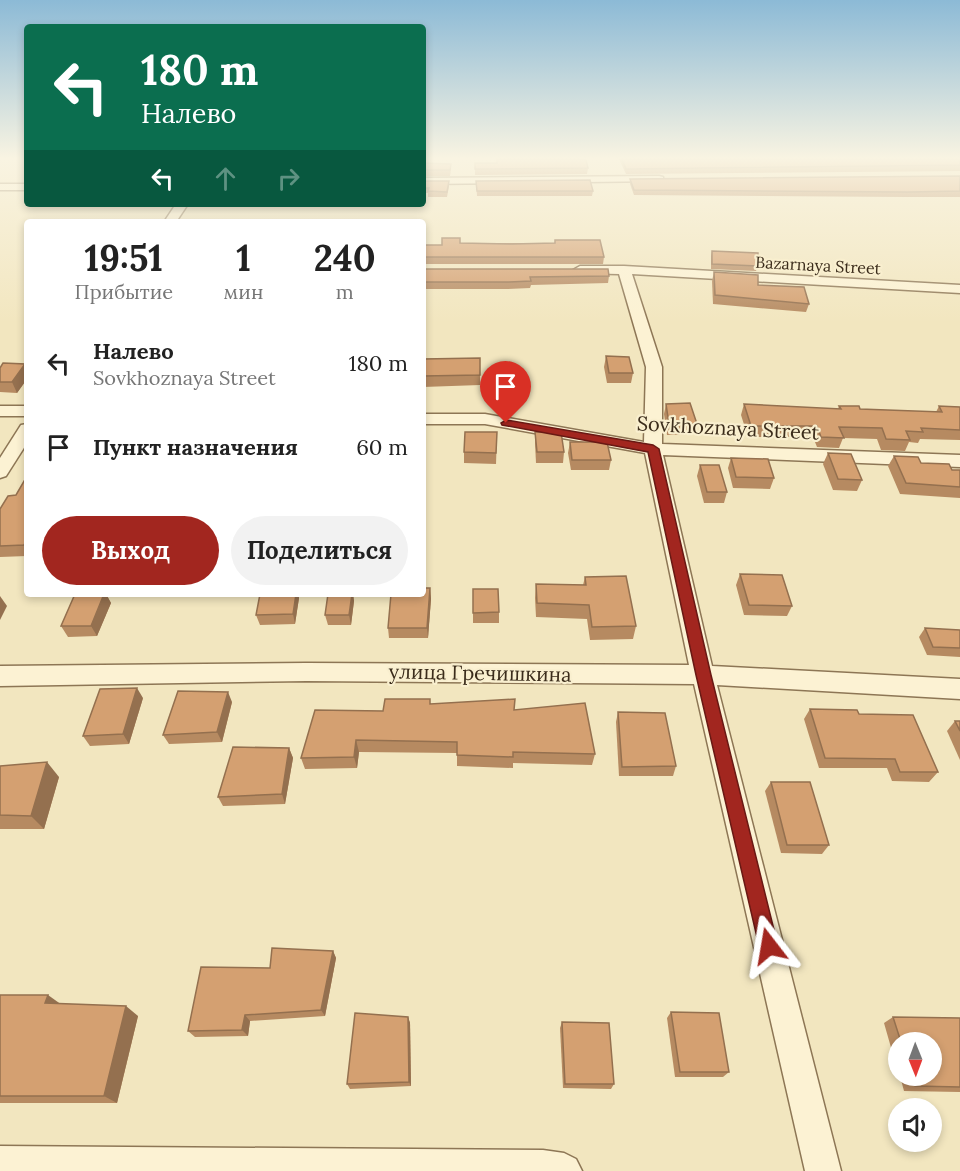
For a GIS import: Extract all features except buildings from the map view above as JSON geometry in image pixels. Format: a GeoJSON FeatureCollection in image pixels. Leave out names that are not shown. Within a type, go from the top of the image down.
{"type":"FeatureCollection","features":[{"type":"Feature","properties":{"kind":"street","name":"Bazarnaya Street"},"geometry":{"type":"LineString","coordinates":[[565,270],[624,270],[960,289]]}},
{"type":"Feature","properties":{"kind":"street"},"geometry":{"type":"LineString","coordinates":[[624,270],[654,367],[653,449],[703,675],[824,1171]]}},
{"type":"Feature","properties":{"kind":"street"},"geometry":{"type":"LineString","coordinates":[[0,411],[24,411]]}},
{"type":"Feature","properties":{"kind":"street","name":"Sovkhoznaya Street"},"geometry":{"type":"LineString","coordinates":[[426,419],[485,419],[653,449],[960,461]]}},
{"type":"Feature","properties":{"kind":"street"},"geometry":{"type":"LineString","coordinates":[[0,472],[24,434]]}},
{"type":"Feature","properties":{"kind":"street","name":"улица Гречишкина"},"geometry":{"type":"LineString","coordinates":[[0,676],[306,672],[703,675],[960,689]]}},
{"type":"Feature","properties":{"kind":"street"},"geometry":{"type":"LineString","coordinates":[[0,1164],[543,1168],[564,1171]]}},
{"type":"Feature","properties":{"kind":"route"},"geometry":{"type":"LineString","coordinates":[[506,423],[653,449],[703,675],[769,946]]}}]}
